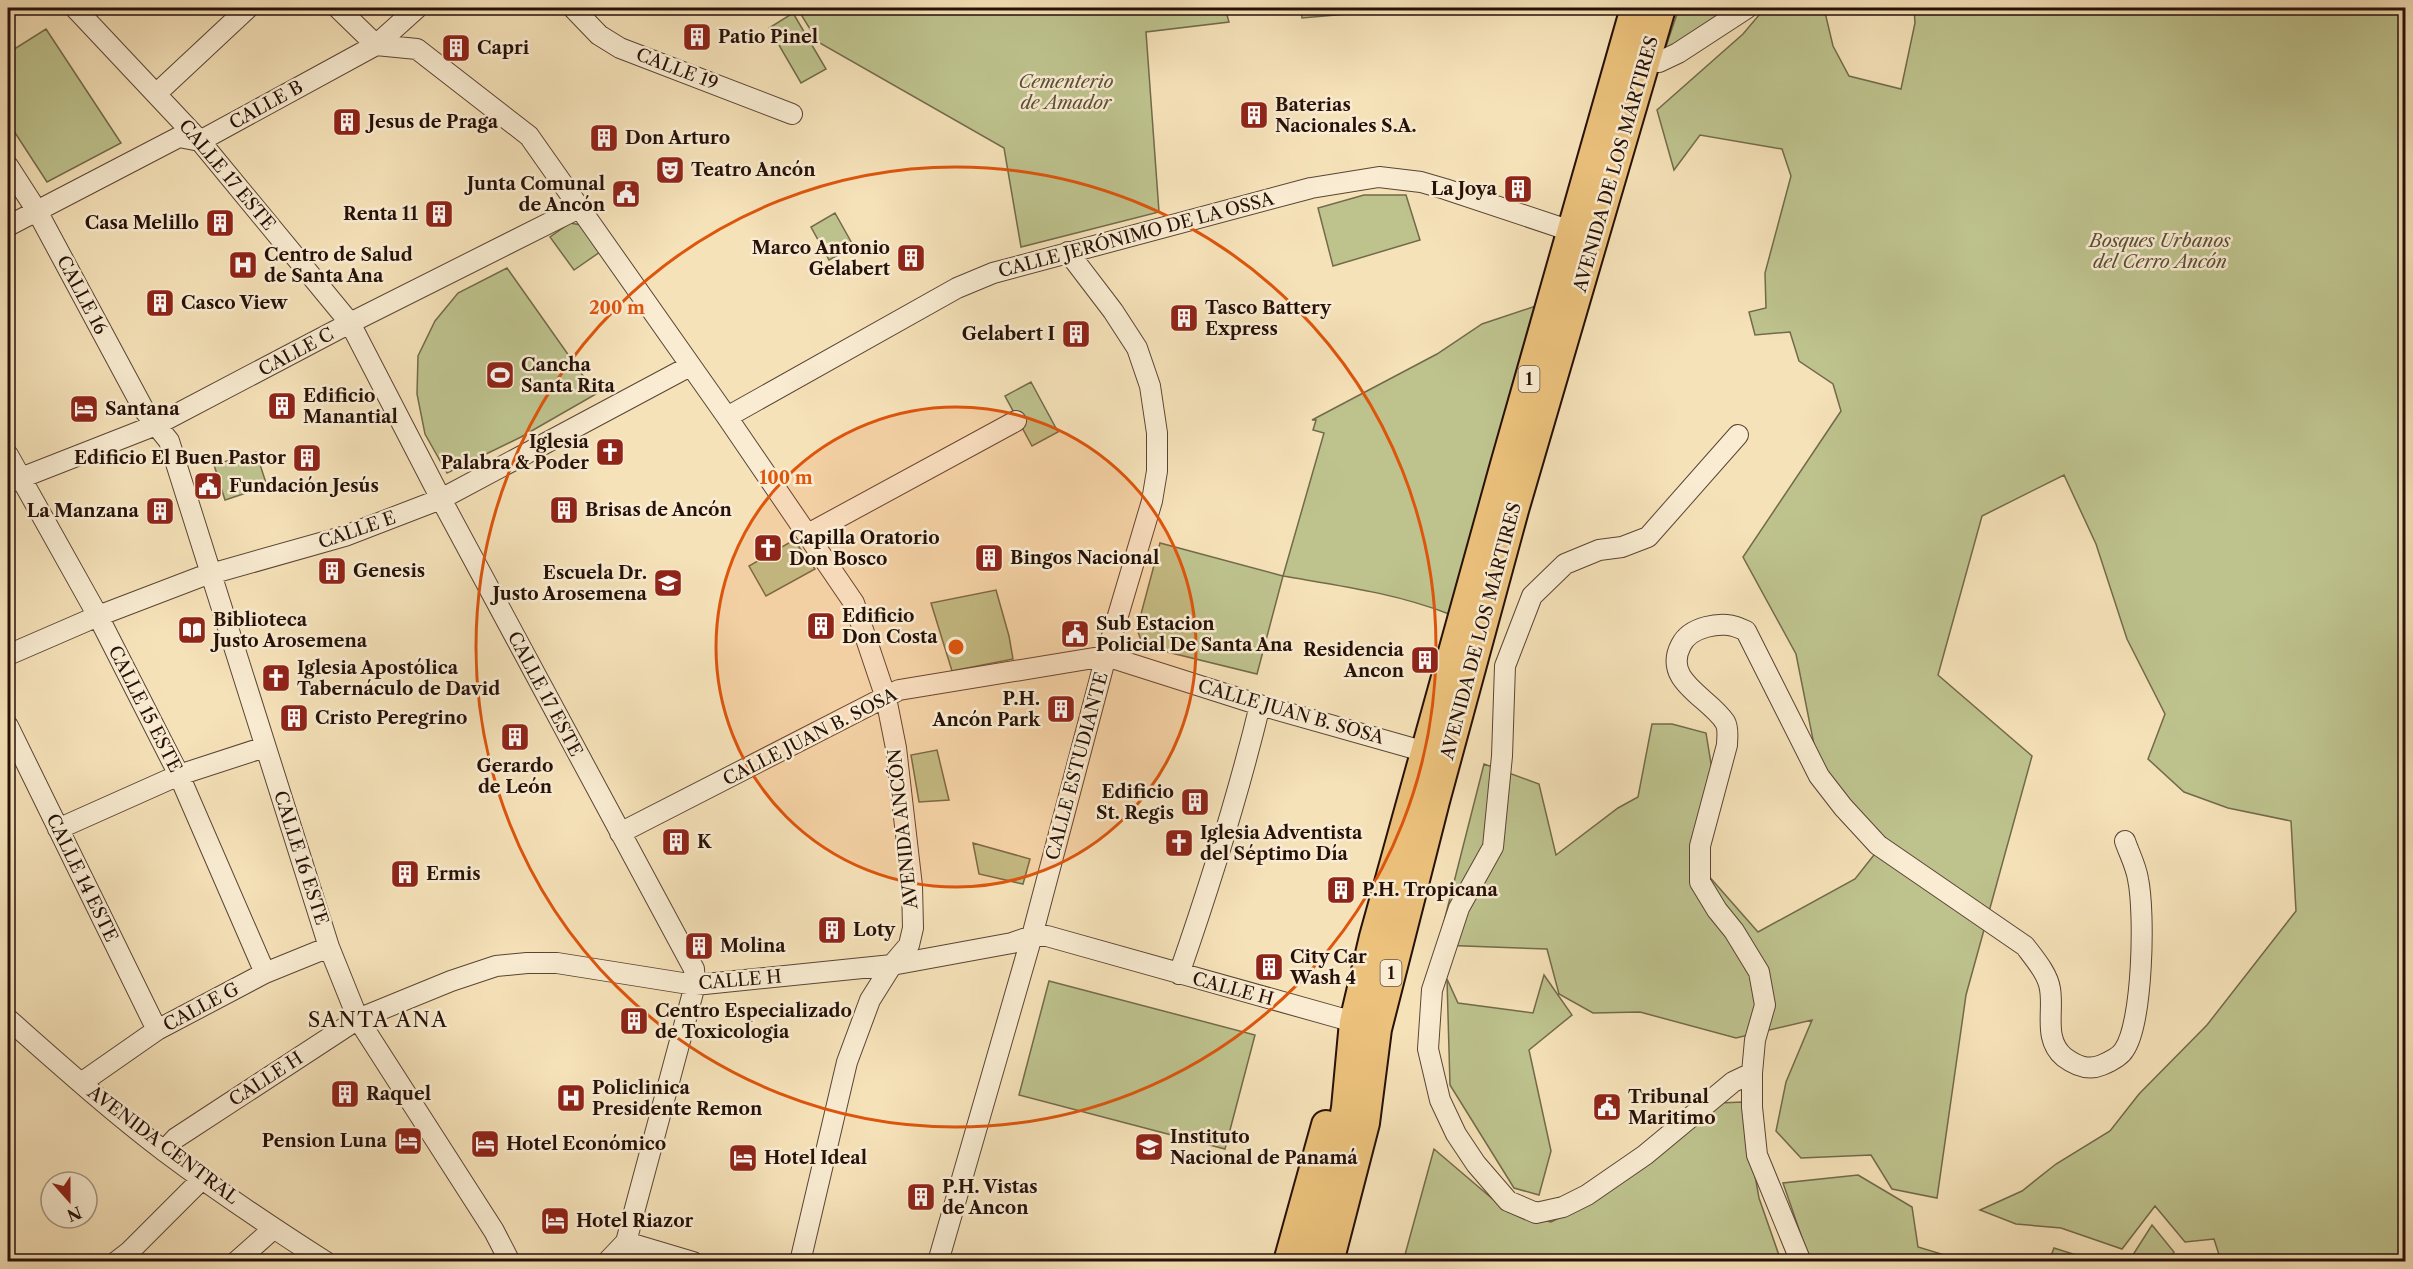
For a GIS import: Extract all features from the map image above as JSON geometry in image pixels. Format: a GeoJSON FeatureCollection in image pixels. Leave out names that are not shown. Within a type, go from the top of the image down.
{"type":"FeatureCollection","features":[{"type":"Feature","properties":{"kind":"highway","name":"AVENIDA DE LOS MÁRTIRES"},"geometry":{"type":"LineString","coordinates":[[1308,1262],[1333,1178],[1346,1108],[1354,1022],[1374,937],[1635,8]]}},
{"type":"Feature","properties":{"kind":"highway","name":"AVENIDA DE LOS MÁRTIRES"},"geometry":{"type":"LineString","coordinates":[[1329,1262],[1365,1123],[1377,1029],[1441,778],[1511,521],[1661,8]]}},
{"type":"Feature","properties":{"kind":"highway"},"geometry":{"type":"LineString","coordinates":[[1348,1262],[1382,1118],[1395,957]]}},
{"type":"Feature","properties":{"kind":"highway"},"geometry":{"type":"LineString","coordinates":[[1288,1262],[1354,1022]]}},
{"type":"Feature","properties":{"kind":"street","name":"CALLE 17 ESTE"},"geometry":{"type":"LineString","coordinates":[[75,8],[200,141],[350,323],[441,499],[693,969],[695,985]]}},
{"type":"Feature","properties":{"kind":"street"},"geometry":{"type":"LineString","coordinates":[[156,94],[248,8]]}},
{"type":"Feature","properties":{"kind":"street"},"geometry":{"type":"LineString","coordinates":[[338,8],[376,45]]}},
{"type":"Feature","properties":{"kind":"street","name":"CALLE B"},"geometry":{"type":"LineString","coordinates":[[8,226],[179,137],[200,141],[376,45],[417,8]]}},
{"type":"Feature","properties":{"kind":"street","name":"CALLE 19"},"geometry":{"type":"LineString","coordinates":[[573,8],[599,35],[620,48],[792,114]]}},
{"type":"Feature","properties":{"kind":"street"},"geometry":{"type":"LineString","coordinates":[[1647,59],[1659,62],[1678,53],[1747,8]]}},
{"type":"Feature","properties":{"kind":"street","name":"AVENIDA ANCÓN"},"geometry":{"type":"LineString","coordinates":[[376,45],[417,49],[529,136],[727,417],[854,603],[886,698],[896,748],[912,886],[913,928],[909,945],[892,965],[870,1000],[847,1062],[800,1262]]}},
{"type":"Feature","properties":{"kind":"street","name":"CALLE 16"},"geometry":{"type":"LineString","coordinates":[[8,166],[37,211],[144,410],[156,425]]}},
{"type":"Feature","properties":{"kind":"street","name":"CALLE JERÓNIMO DE LA OSSA"},"geometry":{"type":"LineString","coordinates":[[727,417],[957,288],[993,273],[1311,188],[1379,177],[1421,183],[1571,231]]}},
{"type":"Feature","properties":{"kind":"street","name":"CALLE C"},"geometry":{"type":"LineString","coordinates":[[14,481],[156,425],[350,323],[579,208]]}},
{"type":"Feature","properties":{"kind":"street","name":"CALLE ESTUDIANTE"},"geometry":{"type":"LineString","coordinates":[[938,1262],[1032,936],[1106,656],[1152,501],[1157,471],[1157,433],[1150,386],[1137,348],[1068,252]]}},
{"type":"Feature","properties":{"kind":"street","name":"CALLE E"},"geometry":{"type":"LineString","coordinates":[[8,655],[98,616],[213,574],[345,536],[441,499],[690,366]]}},
{"type":"Feature","properties":{"kind":"street"},"geometry":{"type":"LineString","coordinates":[[808,534],[1016,421]]}},
{"type":"Feature","properties":{"kind":"street","name":"CALLE 16 ESTE"},"geometry":{"type":"LineString","coordinates":[[156,425],[169,441],[213,574],[329,947],[358,1019],[495,1231],[510,1262]]}},
{"type":"Feature","properties":{"kind":"street"},"geometry":{"type":"LineString","coordinates":[[1738,435],[1648,537],[1622,547],[1599,550],[1565,564],[1532,596],[1505,666],[1502,756],[1493,847],[1459,908],[1432,990],[1428,1049],[1440,1100],[1476,1164],[1508,1201],[1536,1213],[1563,1207],[1587,1195],[1645,1155],[1733,1082],[1752,1073]]}},
{"type":"Feature","properties":{"kind":"street","name":"CALLE 15 ESTE"},"geometry":{"type":"LineString","coordinates":[[8,455],[14,481],[98,616],[179,775],[265,973]]}},
{"type":"Feature","properties":{"kind":"street"},"geometry":{"type":"LineString","coordinates":[[1801,1262],[1757,1155],[1752,1107],[1752,1073],[1755,1040],[1765,1005],[1759,972],[1700,882],[1700,846],[1727,745],[1728,732],[1725,722],[1682,681],[1676,666],[1677,652],[1685,637],[1701,628],[1718,624],[1734,626],[1746,631],[1819,776],[1843,807],[1878,844],[2025,946],[2039,964],[2050,987],[2049,1015],[2052,1038],[2062,1055],[2075,1065],[2093,1068],[2109,1062],[2124,1051],[2130,1035],[2140,988],[2141,922],[2138,879],[2125,841]]}},
{"type":"Feature","properties":{"kind":"street","name":"CALLE JUAN B. SOSA"},"geometry":{"type":"LineString","coordinates":[[620,833],[899,690],[1106,656],[1260,705],[1426,752]]}},
{"type":"Feature","properties":{"kind":"street"},"geometry":{"type":"LineString","coordinates":[[1179,974],[1220,852],[1260,705]]}},
{"type":"Feature","properties":{"kind":"street","name":"CALLE 14 ESTE"},"geometry":{"type":"LineString","coordinates":[[8,726],[157,1030]]}},
{"type":"Feature","properties":{"kind":"street"},"geometry":{"type":"LineString","coordinates":[[58,830],[179,775],[265,747]]}},
{"type":"Feature","properties":{"kind":"street","name":"CALLE H"},"geometry":{"type":"LineString","coordinates":[[164,1151],[176,1138],[358,1019],[496,966],[557,963],[695,985],[892,965],[1012,943],[1032,936],[1047,936],[1354,1022]]}},
{"type":"Feature","properties":{"kind":"street","name":"CALLE G"},"geometry":{"type":"LineString","coordinates":[[81,1083],[157,1030],[265,973],[329,947]]}},
{"type":"Feature","properties":{"kind":"street"},"geometry":{"type":"LineString","coordinates":[[607,1262],[626,1242],[695,985]]}},
{"type":"Feature","properties":{"kind":"street","name":"AVENIDA CENTRAL"},"geometry":{"type":"LineString","coordinates":[[8,1018],[81,1083],[164,1151],[273,1229],[326,1262]]}},
{"type":"Feature","properties":{"kind":"street"},"geometry":{"type":"LineString","coordinates":[[116,1262],[129,1252],[203,1178]]}},
{"type":"Feature","properties":{"kind":"street"},"geometry":{"type":"LineString","coordinates":[[236,1262],[273,1229]]}},
{"type":"Feature","properties":{"kind":"street"},"geometry":{"type":"LineString","coordinates":[[626,1242],[693,1262]]}},
{"type":"Feature","properties":{"kind":"green space","name":"Cementerio de Amador"},"geometry":{"type":"Polygon","coordinates":[[[797,8],[1225,8],[1229,22],[1146,32],[1159,212],[1021,247],[1004,148],[818,42],[797,8]]]}},
{"type":"Feature","properties":{"kind":"green space"},"geometry":{"type":"Polygon","coordinates":[[[1301,8],[1346,8],[1347,14],[1302,18],[1301,8]]]}},
{"type":"Feature","properties":{"kind":"green space"},"geometry":{"type":"Polygon","coordinates":[[[1679,8],[1731,8],[1659,67],[1679,8]]]}},
{"type":"Feature","properties":{"kind":"green space","name":"Bosques Urbanos del Cerro Ancón"},"geometry":{"type":"Polygon","coordinates":[[[1765,8],[1824,8],[1833,46],[1849,76],[1901,89],[1915,23],[1914,8],[2405,8],[2405,1261],[2221,1261],[2214,1239],[2185,1242],[2155,1206],[2122,1249],[2061,1228],[2016,1224],[1980,1210],[2022,1191],[2056,1164],[2110,1131],[2139,1094],[2207,1025],[2296,911],[2291,821],[2228,808],[2184,792],[2148,759],[2165,714],[2127,639],[2096,544],[2064,475],[1982,516],[1938,675],[2032,756],[1966,995],[1937,1198],[1892,1189],[1871,1155],[1801,1158],[1776,1131],[1786,1082],[1812,1020],[1736,1038],[1640,1012],[1593,1013],[1559,994],[1547,949],[1438,945],[1484,764],[1539,784],[1556,855],[1618,808],[1638,797],[1652,724],[1672,724],[1706,733],[1715,788],[1699,865],[1758,932],[1855,879],[1885,841],[1819,770],[1796,654],[1743,557],[1841,411],[1833,384],[1799,361],[1790,332],[1755,335],[1749,312],[1766,308],[1765,273],[1791,176],[1782,149],[1700,135],[1674,170],[1657,110],[1743,34],[1765,8]]]}},
{"type":"Feature","properties":{"kind":"green space"},"geometry":{"type":"Polygon","coordinates":[[[793,13],[826,69],[801,83],[769,28],[793,13]]]}},
{"type":"Feature","properties":{"kind":"green space"},"geometry":{"type":"Polygon","coordinates":[[[46,29],[121,143],[47,182],[8,122],[8,53],[46,29]]]}},
{"type":"Feature","properties":{"kind":"green space"},"geometry":{"type":"Polygon","coordinates":[[[1364,195],[1406,195],[1420,240],[1333,266],[1318,208],[1364,195]]]}},
{"type":"Feature","properties":{"kind":"green space"},"geometry":{"type":"Polygon","coordinates":[[[835,213],[854,247],[829,260],[811,227],[835,213]]]}},
{"type":"Feature","properties":{"kind":"green space"},"geometry":{"type":"Polygon","coordinates":[[[570,223],[581,225],[600,252],[574,270],[550,237],[570,223]]]}},
{"type":"Feature","properties":{"kind":"green space","name":"Cancha Santa Rita"},"geometry":{"type":"Polygon","coordinates":[[[507,268],[596,394],[521,437],[447,473],[425,434],[417,394],[418,356],[435,321],[458,293],[507,268]]]}},
{"type":"Feature","properties":{"kind":"green space"},"geometry":{"type":"Polygon","coordinates":[[[1536,306],[1449,614],[1388,595],[1283,576],[1324,433],[1313,430],[1316,420],[1312,420],[1437,354],[1482,324],[1536,306]]]}},
{"type":"Feature","properties":{"kind":"green space"},"geometry":{"type":"Polygon","coordinates":[[[1031,382],[1058,432],[1032,446],[1005,396],[1031,382]]]}},
{"type":"Feature","properties":{"kind":"green space"},"geometry":{"type":"Polygon","coordinates":[[[256,452],[267,486],[225,500],[214,465],[256,452]]]}},
{"type":"Feature","properties":{"kind":"green space"},"geometry":{"type":"Polygon","coordinates":[[[794,540],[815,569],[766,596],[749,566],[794,540]]]}},
{"type":"Feature","properties":{"kind":"green space"},"geometry":{"type":"Polygon","coordinates":[[[1160,543],[1283,576],[1257,674],[1143,646],[1137,629],[1160,543]]]}},
{"type":"Feature","properties":{"kind":"green space"},"geometry":{"type":"Polygon","coordinates":[[[996,590],[1013,659],[952,671],[931,603],[996,590]]]}},
{"type":"Feature","properties":{"kind":"green space"},"geometry":{"type":"Polygon","coordinates":[[[937,750],[949,800],[919,802],[911,755],[937,750]]]}},
{"type":"Feature","properties":{"kind":"green space"},"geometry":{"type":"Polygon","coordinates":[[[973,843],[1030,859],[1023,884],[979,874],[973,843]]]}},
{"type":"Feature","properties":{"kind":"green space"},"geometry":{"type":"Polygon","coordinates":[[[1544,975],[1572,1015],[1529,1050],[1551,1151],[1539,1195],[1514,1188],[1450,1085],[1447,979],[1458,1003],[1533,1013],[1544,975]]]}},
{"type":"Feature","properties":{"kind":"green space"},"geometry":{"type":"Polygon","coordinates":[[[1049,981],[1255,1035],[1225,1149],[1019,1095],[1049,981]]]}},
{"type":"Feature","properties":{"kind":"green space"},"geometry":{"type":"Polygon","coordinates":[[[1742,1102],[1759,1198],[1781,1261],[1403,1262],[1434,1149],[1508,1212],[1551,1222],[1591,1202],[1720,1103],[1742,1102]]]}},
{"type":"Feature","properties":{"kind":"green space"},"geometry":{"type":"Polygon","coordinates":[[[1858,1175],[1912,1207],[1918,1247],[1964,1261],[1810,1261],[1783,1183],[1858,1175]]]}},
{"type":"Feature","properties":{"kind":"green space"},"geometry":{"type":"Polygon","coordinates":[[[2152,1225],[2174,1252],[2170,1261],[2129,1261],[2152,1225]]]}},
{"type":"Feature","properties":{"kind":"green space"},"geometry":{"type":"Polygon","coordinates":[[[2054,1248],[2095,1261],[2049,1261],[2054,1248]]]}},
{"type":"Feature","properties":{"kind":"place","name":"Patio Pinel"},"geometry":{"type":"Point","coordinates":[697,37]}},
{"type":"Feature","properties":{"kind":"place","name":"Capri"},"geometry":{"type":"Point","coordinates":[456,48]}},
{"type":"Feature","properties":{"kind":"place","name":"Baterias Nacionales S.A."},"geometry":{"type":"Point","coordinates":[1254,115]}},
{"type":"Feature","properties":{"kind":"place","name":"Jesus de Praga"},"geometry":{"type":"Point","coordinates":[347,122]}},
{"type":"Feature","properties":{"kind":"place","name":"Don Arturo"},"geometry":{"type":"Point","coordinates":[604,138]}},
{"type":"Feature","properties":{"kind":"place","name":"Teatro Ancón"},"geometry":{"type":"Point","coordinates":[670,170]}},
{"type":"Feature","properties":{"kind":"place","name":"La Joya"},"geometry":{"type":"Point","coordinates":[1518,189]}},
{"type":"Feature","properties":{"kind":"place","name":"Junta Comunal de Ancón"},"geometry":{"type":"Point","coordinates":[626,194]}},
{"type":"Feature","properties":{"kind":"place","name":"Renta 11"},"geometry":{"type":"Point","coordinates":[439,214]}},
{"type":"Feature","properties":{"kind":"place","name":"Casa Melillo"},"geometry":{"type":"Point","coordinates":[220,223]}},
{"type":"Feature","properties":{"kind":"place","name":"Marco Antonio Gelabert"},"geometry":{"type":"Point","coordinates":[911,258]}},
{"type":"Feature","properties":{"kind":"place","name":"Centro de Salud de Santa Ana"},"geometry":{"type":"Point","coordinates":[243,265]}},
{"type":"Feature","properties":{"kind":"place","name":"Casco View"},"geometry":{"type":"Point","coordinates":[160,303]}},
{"type":"Feature","properties":{"kind":"place","name":"Tasco Battery Express"},"geometry":{"type":"Point","coordinates":[1184,318]}},
{"type":"Feature","properties":{"kind":"place","name":"Gelabert I"},"geometry":{"type":"Point","coordinates":[1076,334]}},
{"type":"Feature","properties":{"kind":"place","name":"Cancha Santa Rita"},"geometry":{"type":"Point","coordinates":[500,375]}},
{"type":"Feature","properties":{"kind":"place","name":"Edificio Manantial"},"geometry":{"type":"Point","coordinates":[282,406]}},
{"type":"Feature","properties":{"kind":"place","name":"Santana"},"geometry":{"type":"Point","coordinates":[84,409]}},
{"type":"Feature","properties":{"kind":"place","name":"Iglesia Palabra & Poder"},"geometry":{"type":"Point","coordinates":[610,452]}},
{"type":"Feature","properties":{"kind":"place","name":"Edificio El Buen Pastor"},"geometry":{"type":"Point","coordinates":[307,458]}},
{"type":"Feature","properties":{"kind":"place","name":"Fundación Jesús"},"geometry":{"type":"Point","coordinates":[208,486]}},
{"type":"Feature","properties":{"kind":"place","name":"Brisas de Ancón"},"geometry":{"type":"Point","coordinates":[564,510]}},
{"type":"Feature","properties":{"kind":"place","name":"La Manzana"},"geometry":{"type":"Point","coordinates":[160,511]}},
{"type":"Feature","properties":{"kind":"place","name":"Capilla Oratorio Don Bosco"},"geometry":{"type":"Point","coordinates":[768,548]}},
{"type":"Feature","properties":{"kind":"place","name":"Bingos Nacional"},"geometry":{"type":"Point","coordinates":[989,558]}},
{"type":"Feature","properties":{"kind":"place","name":"Genesis"},"geometry":{"type":"Point","coordinates":[332,571]}},
{"type":"Feature","properties":{"kind":"place","name":"Escuela Dr. Justo Arosemena"},"geometry":{"type":"Point","coordinates":[668,583]}},
{"type":"Feature","properties":{"kind":"place","name":"Edificio Don Costa"},"geometry":{"type":"Point","coordinates":[821,626]}},
{"type":"Feature","properties":{"kind":"place","name":"Biblioteca Justo Arosemena"},"geometry":{"type":"Point","coordinates":[192,630]}},
{"type":"Feature","properties":{"kind":"place","name":"Sub Estacion Policial De Santa Ana"},"geometry":{"type":"Point","coordinates":[1075,634]}},
{"type":"Feature","properties":{"kind":"place","name":"Residencia Ancon"},"geometry":{"type":"Point","coordinates":[1425,660]}},
{"type":"Feature","properties":{"kind":"place","name":"Iglesia Apostólica Tabernáculo de David"},"geometry":{"type":"Point","coordinates":[276,678]}},
{"type":"Feature","properties":{"kind":"place","name":"P.H. Ancón Park"},"geometry":{"type":"Point","coordinates":[1061,709]}},
{"type":"Feature","properties":{"kind":"place","name":"Cristo Peregrino"},"geometry":{"type":"Point","coordinates":[294,718]}},
{"type":"Feature","properties":{"kind":"place","name":"Gerardo de León"},"geometry":{"type":"Point","coordinates":[515,737]}},
{"type":"Feature","properties":{"kind":"place","name":"Edificio St. Regis"},"geometry":{"type":"Point","coordinates":[1195,802]}},
{"type":"Feature","properties":{"kind":"place","name":"K"},"geometry":{"type":"Point","coordinates":[676,842]}},
{"type":"Feature","properties":{"kind":"place","name":"Iglesia Adventista del Séptimo Día"},"geometry":{"type":"Point","coordinates":[1179,843]}},
{"type":"Feature","properties":{"kind":"place","name":"Ermis"},"geometry":{"type":"Point","coordinates":[405,874]}},
{"type":"Feature","properties":{"kind":"place","name":"P.H. Tropicana"},"geometry":{"type":"Point","coordinates":[1341,890]}},
{"type":"Feature","properties":{"kind":"place","name":"Loty"},"geometry":{"type":"Point","coordinates":[832,930]}},
{"type":"Feature","properties":{"kind":"place","name":"Molina"},"geometry":{"type":"Point","coordinates":[699,946]}},
{"type":"Feature","properties":{"kind":"place","name":"City Car Wash 4"},"geometry":{"type":"Point","coordinates":[1269,967]}},
{"type":"Feature","properties":{"kind":"place","name":"Centro Especializado de Toxicologia"},"geometry":{"type":"Point","coordinates":[634,1021]}},
{"type":"Feature","properties":{"kind":"place","name":"Raquel"},"geometry":{"type":"Point","coordinates":[345,1094]}},
{"type":"Feature","properties":{"kind":"place","name":"Policlinica Presidente Remon"},"geometry":{"type":"Point","coordinates":[571,1098]}},
{"type":"Feature","properties":{"kind":"place","name":"Tribunal Maritimo"},"geometry":{"type":"Point","coordinates":[1607,1107]}},
{"type":"Feature","properties":{"kind":"place","name":"Pension Luna"},"geometry":{"type":"Point","coordinates":[408,1141]}},
{"type":"Feature","properties":{"kind":"place","name":"Hotel Económico"},"geometry":{"type":"Point","coordinates":[485,1144]}},
{"type":"Feature","properties":{"kind":"place","name":"Instituto Nacional de Panamá"},"geometry":{"type":"Point","coordinates":[1149,1147]}},
{"type":"Feature","properties":{"kind":"place","name":"Hotel Ideal"},"geometry":{"type":"Point","coordinates":[743,1158]}},
{"type":"Feature","properties":{"kind":"place","name":"P.H. Vistas de Ancon"},"geometry":{"type":"Point","coordinates":[921,1197]}},
{"type":"Feature","properties":{"kind":"place","name":"Hotel Riazor"},"geometry":{"type":"Point","coordinates":[555,1221]}},
{"type":"Feature","properties":{"kind":"district","name":"SANTA ANA"},"geometry":{"type":"Point","coordinates":[378,1020]}}]}
